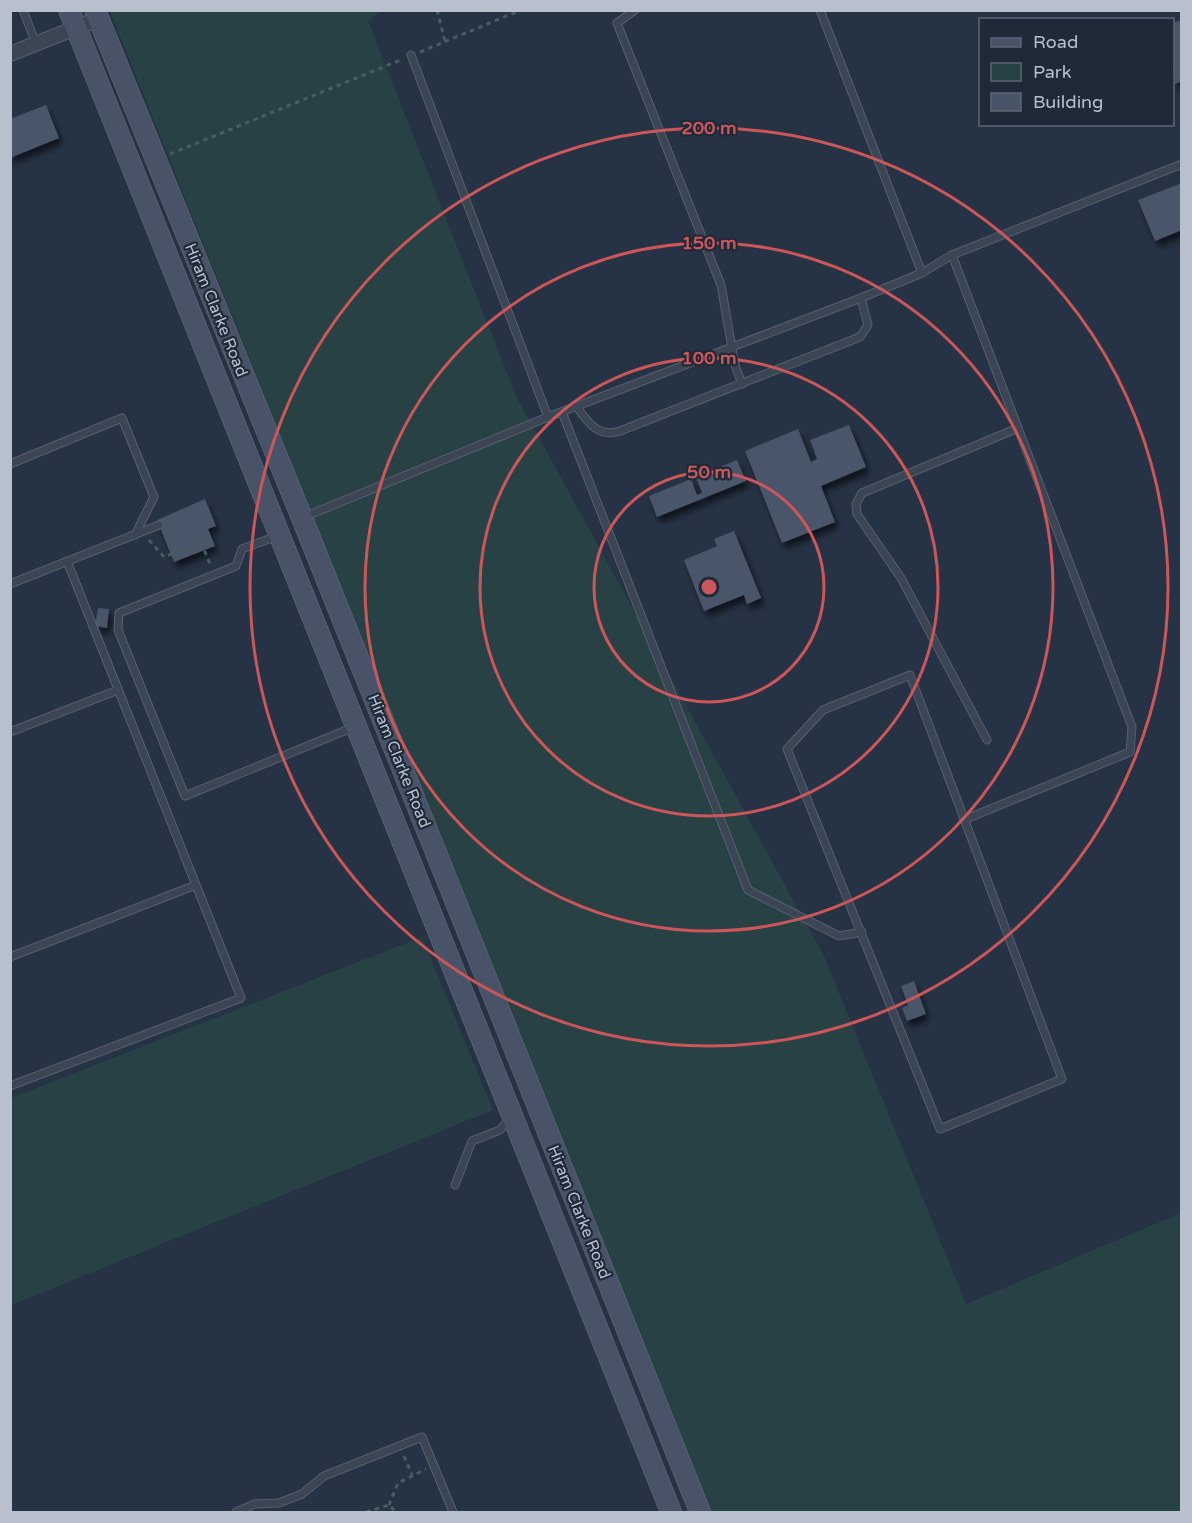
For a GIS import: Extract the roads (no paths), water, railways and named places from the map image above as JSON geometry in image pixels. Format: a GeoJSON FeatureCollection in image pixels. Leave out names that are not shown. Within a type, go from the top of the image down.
{"type":"FeatureCollection","features":[{"type":"Feature","properties":{"kind":"main road","name":"Hiram Clarke Road"},"geometry":{"type":"LineString","coordinates":[[97,15],[302,518],[700,1512]]}},
{"type":"Feature","properties":{"kind":"main road","name":"Hiram Clarke Road"},"geometry":{"type":"LineString","coordinates":[[73,19],[131,170],[189,306],[277,536],[357,726],[671,1512]]}},
{"type":"Feature","properties":{"kind":"main road"},"geometry":{"type":"LineString","coordinates":[[189,306],[211,297]]}},
{"type":"Feature","properties":{"kind":"main road"},"geometry":{"type":"LineString","coordinates":[[277,536],[302,518]]}},
{"type":"Feature","properties":{"kind":"main road"},"geometry":{"type":"LineString","coordinates":[[357,726],[380,713]]}},
{"type":"Feature","properties":{"kind":"main road"},"geometry":{"type":"LineString","coordinates":[[433,919],[458,909]]}},
{"type":"Feature","properties":{"kind":"main road"},"geometry":{"type":"LineString","coordinates":[[513,1115],[537,1106]]}},
{"type":"Feature","properties":{"kind":"main road"},"geometry":{"type":"LineString","coordinates":[[602,1335],[625,1326]]}},
{"type":"Feature","properties":{"kind":"street"},"geometry":{"type":"LineString","coordinates":[[10,54],[36,44],[73,19],[97,15]]}},
{"type":"Feature","properties":{"kind":"lane"},"geometry":{"type":"LineString","coordinates":[[23,10],[36,44]]}},
{"type":"Feature","properties":{"kind":"lane"},"geometry":{"type":"LineString","coordinates":[[635,10],[617,23],[720,285],[735,365],[742,384]]}},
{"type":"Feature","properties":{"kind":"lane"},"geometry":{"type":"LineString","coordinates":[[820,10],[922,273]]}},
{"type":"Feature","properties":{"kind":"lane"},"geometry":{"type":"LineString","coordinates":[[411,55],[548,417]]}},
{"type":"Feature","properties":{"kind":"lane"},"geometry":{"type":"LineString","coordinates":[[302,518],[548,417],[861,298],[922,273],[952,255],[1182,164]]}},
{"type":"Feature","properties":{"kind":"lane"},"geometry":{"type":"LineString","coordinates":[[952,255],[1132,727],[1130,752],[966,819]]}},
{"type":"Feature","properties":{"kind":"lane"},"geometry":{"type":"LineString","coordinates":[[577,407],[585,419],[599,432],[611,434],[742,384],[860,337],[867,325],[861,298]]}},
{"type":"Feature","properties":{"kind":"lane"},"geometry":{"type":"LineString","coordinates":[[562,412],[748,890],[839,936],[862,932]]}},
{"type":"Feature","properties":{"kind":"lane"},"geometry":{"type":"LineString","coordinates":[[10,464],[122,418],[154,497],[138,533]]}},
{"type":"Feature","properties":{"kind":"lane"},"geometry":{"type":"LineString","coordinates":[[987,740],[901,578],[857,514],[856,504],[862,493],[1018,428]]}},
{"type":"Feature","properties":{"kind":"lane"},"geometry":{"type":"LineString","coordinates":[[10,584],[159,525]]}},
{"type":"Feature","properties":{"kind":"lane"},"geometry":{"type":"LineString","coordinates":[[277,536],[242,549],[236,566],[119,613],[118,630],[185,795],[357,726]]}},
{"type":"Feature","properties":{"kind":"lane"},"geometry":{"type":"LineString","coordinates":[[10,1086],[241,998],[67,561]]}},
{"type":"Feature","properties":{"kind":"lane"},"geometry":{"type":"LineString","coordinates":[[909,675],[966,819],[1062,1079],[940,1129],[862,932],[788,749],[823,710],[909,675]]}},
{"type":"Feature","properties":{"kind":"lane"},"geometry":{"type":"LineString","coordinates":[[10,732],[118,690]]}},
{"type":"Feature","properties":{"kind":"lane"},"geometry":{"type":"LineString","coordinates":[[10,957],[196,885]]}},
{"type":"Feature","properties":{"kind":"lane"},"geometry":{"type":"LineString","coordinates":[[455,1185],[472,1141],[500,1130],[513,1115]]}},
{"type":"Feature","properties":{"kind":"lane"},"geometry":{"type":"LineString","coordinates":[[236,1512],[255,1504],[279,1503],[295,1497],[324,1476],[422,1437],[453,1512]]}}]}
